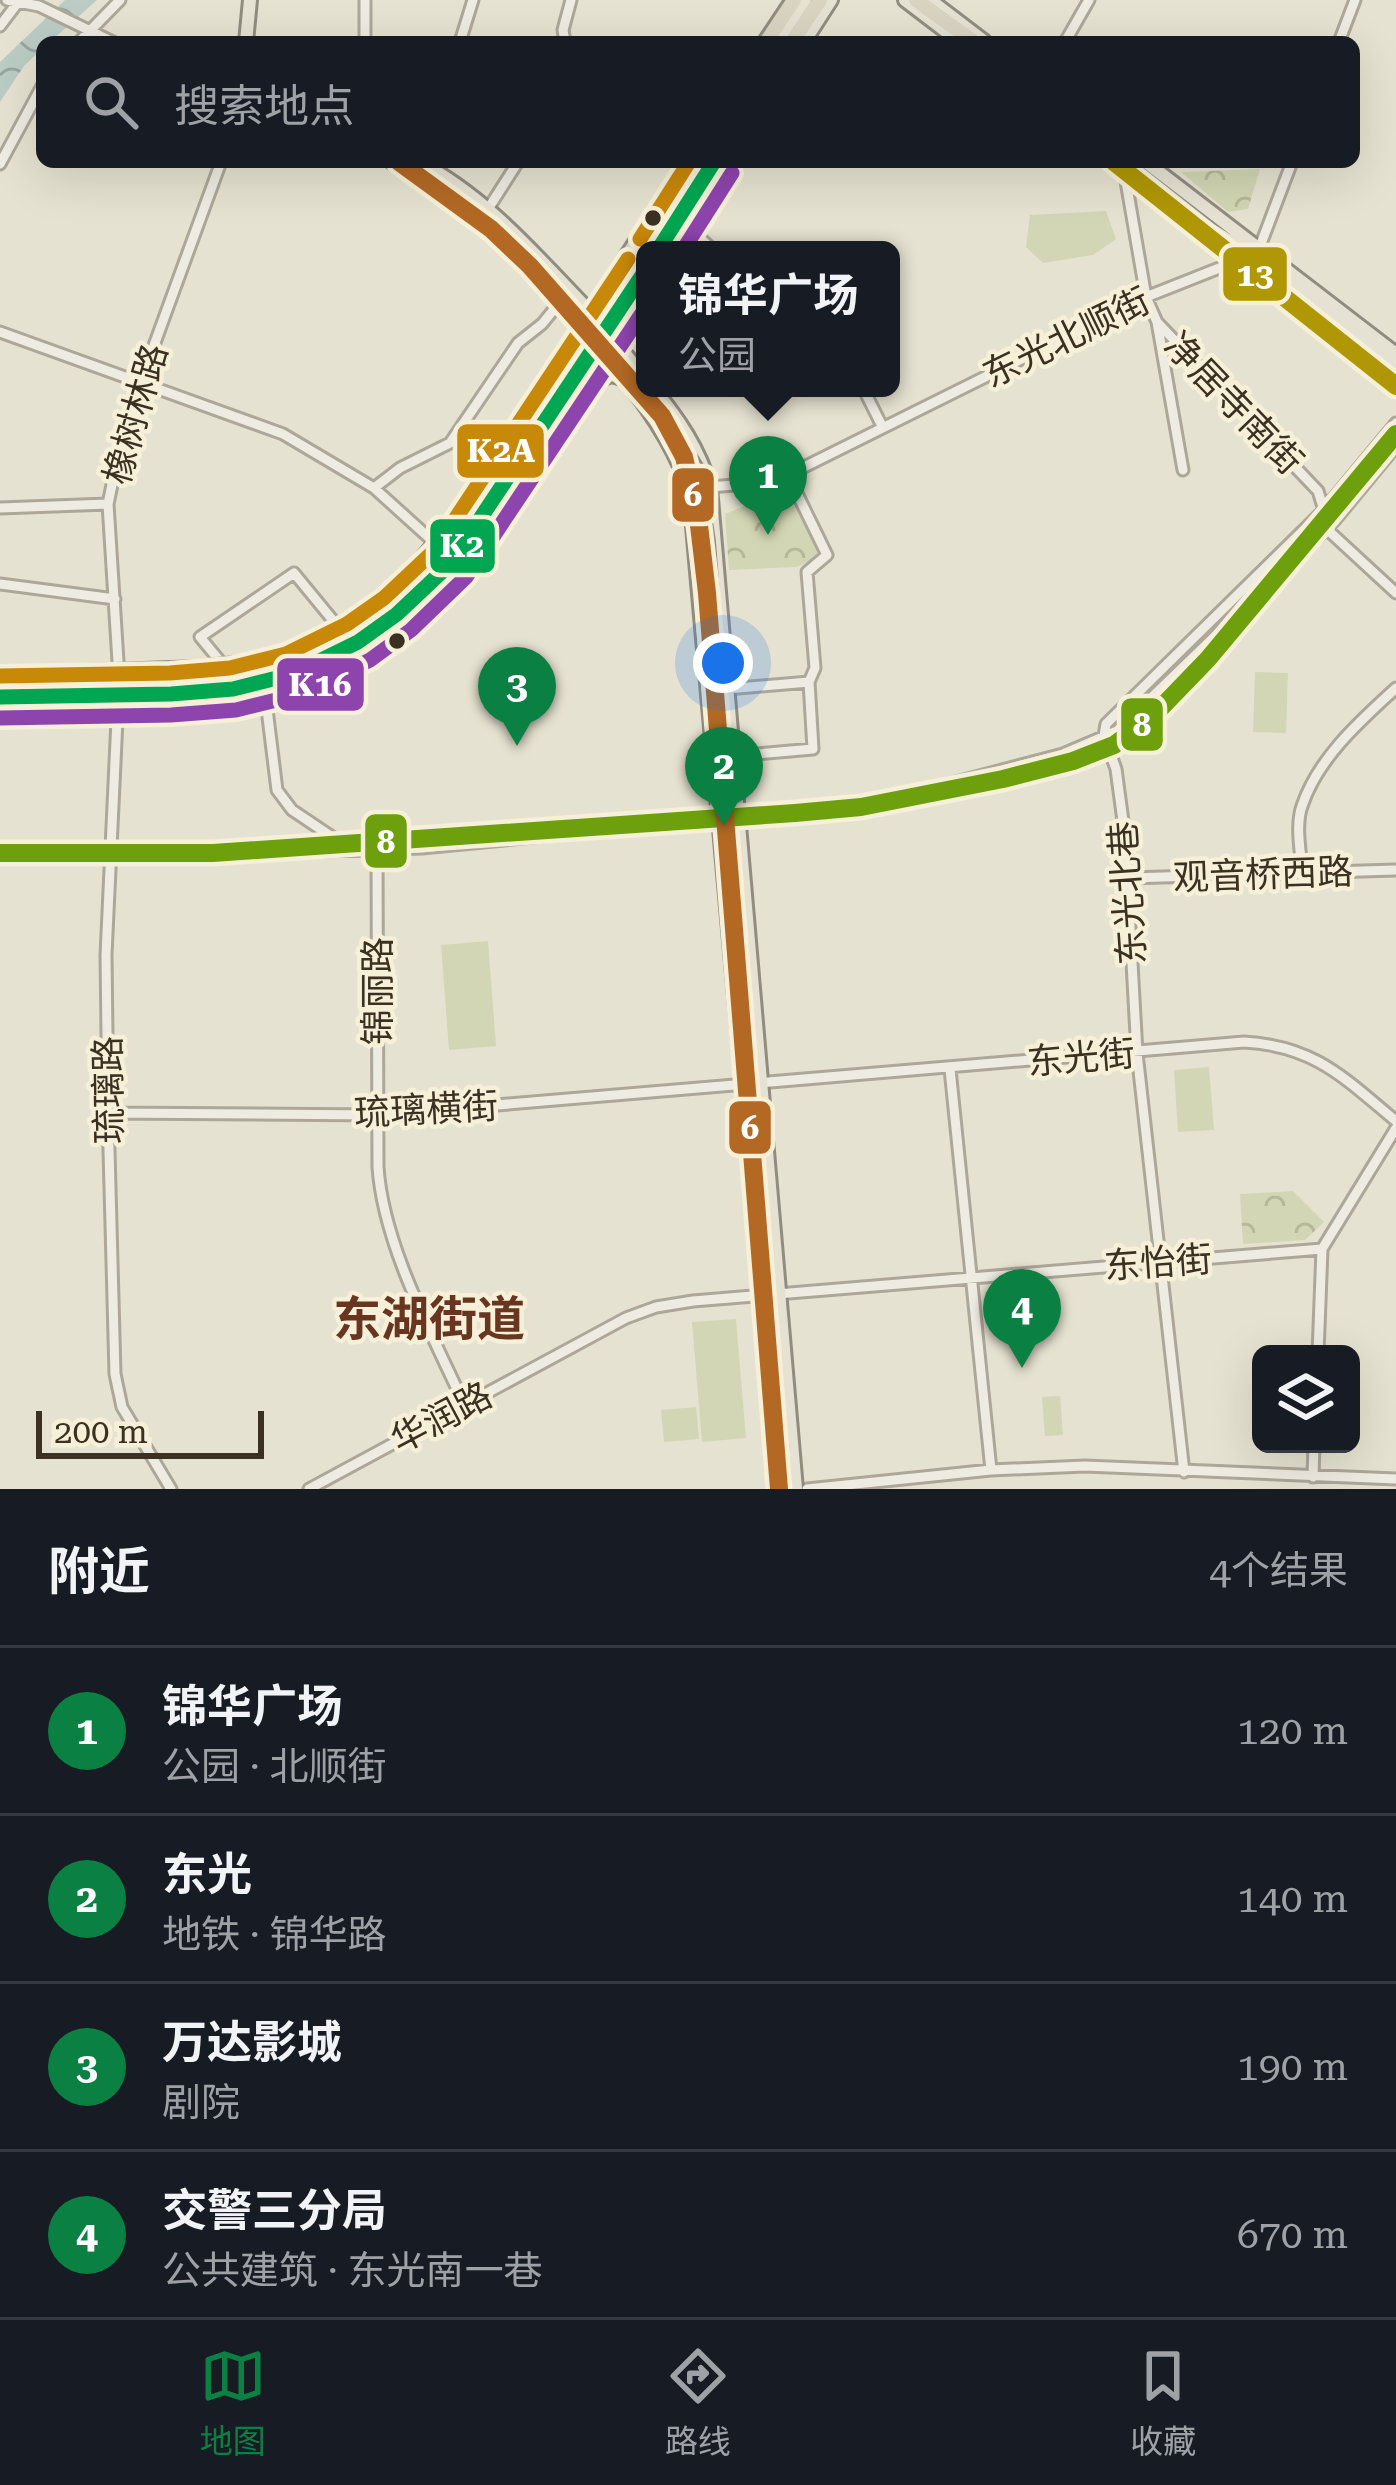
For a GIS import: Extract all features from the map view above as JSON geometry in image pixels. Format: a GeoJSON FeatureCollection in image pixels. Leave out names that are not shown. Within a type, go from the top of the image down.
{"type":"FeatureCollection","features":[{"type":"Feature","properties":{"kind":"highway"},"geometry":{"type":"LineString","coordinates":[[770,36],[794,0]]}},
{"type":"Feature","properties":{"kind":"highway"},"geometry":{"type":"LineString","coordinates":[[797,36],[820,0]]}},
{"type":"Feature","properties":{"kind":"highway"},"geometry":{"type":"LineString","coordinates":[[916,0],[966,36]]}},
{"type":"Feature","properties":{"kind":"highway"},"geometry":{"type":"LineString","coordinates":[[641,241],[690,168]]}},
{"type":"Feature","properties":{"kind":"highway"},"geometry":{"type":"LineString","coordinates":[[664,241],[710,168]]}},
{"type":"Feature","properties":{"kind":"highway"},"geometry":{"type":"LineString","coordinates":[[0,677],[244,664],[285,653],[362,615],[406,579],[441,538],[636,249]]}},
{"type":"Feature","properties":{"kind":"highway"},"geometry":{"type":"LineString","coordinates":[[0,700],[209,693],[253,686],[336,656],[382,626],[418,599],[450,565],[636,285]]}},
{"type":"Feature","properties":{"kind":"highway"},"geometry":{"type":"LineString","coordinates":[[489,508],[513,483],[584,383],[612,374],[636,387]]}},
{"type":"Feature","properties":{"kind":"highway"},"geometry":{"type":"LineString","coordinates":[[647,397],[695,469],[716,670],[711,709]]}},
{"type":"Feature","properties":{"kind":"highway"},"geometry":{"type":"LineString","coordinates":[[0,677],[28,684]]}},
{"type":"Feature","properties":{"kind":"highway"},"geometry":{"type":"LineString","coordinates":[[0,713],[45,706]]}},
{"type":"Feature","properties":{"kind":"main road"},"geometry":{"type":"LineString","coordinates":[[250,36],[253,0]]}},
{"type":"Feature","properties":{"kind":"main road"},"geometry":{"type":"LineString","coordinates":[[781,36],[805,0]]}},
{"type":"Feature","properties":{"kind":"main road"},"geometry":{"type":"LineString","coordinates":[[808,36],[831,0]]}},
{"type":"Feature","properties":{"kind":"main road"},"geometry":{"type":"LineString","coordinates":[[905,0],[952,36]]}},
{"type":"Feature","properties":{"kind":"main road"},"geometry":{"type":"LineString","coordinates":[[937,2],[978,36]]}},
{"type":"Feature","properties":{"kind":"main road"},"geometry":{"type":"LineString","coordinates":[[403,168],[482,219],[588,332],[636,396]]}},
{"type":"Feature","properties":{"kind":"main road"},"geometry":{"type":"LineString","coordinates":[[430,168],[488,209],[597,319],[636,368]]}},
{"type":"Feature","properties":{"kind":"main road"},"geometry":{"type":"LineString","coordinates":[[645,241],[690,168]]}},
{"type":"Feature","properties":{"kind":"main road"},"geometry":{"type":"LineString","coordinates":[[676,241],[723,168]]}},
{"type":"Feature","properties":{"kind":"main road"},"geometry":{"type":"LineString","coordinates":[[1130,168],[1196,220],[1255,252],[1396,354]]}},
{"type":"Feature","properties":{"kind":"main road"},"geometry":{"type":"LineString","coordinates":[[1153,168],[1396,368]]}},
{"type":"Feature","properties":{"kind":"main road"},"geometry":{"type":"LineString","coordinates":[[28,684],[229,671],[274,663],[369,622],[441,548],[636,256]]}},
{"type":"Feature","properties":{"kind":"main road"},"geometry":{"type":"LineString","coordinates":[[0,700],[45,706],[265,693],[330,675],[386,641],[457,573],[636,300]]}},
{"type":"Feature","properties":{"kind":"main road"},"geometry":{"type":"LineString","coordinates":[[637,397],[682,466],[690,493],[778,1489]]}},
{"type":"Feature","properties":{"kind":"main road"},"geometry":{"type":"LineString","coordinates":[[660,397],[702,461],[710,487],[796,1489]]}},
{"type":"Feature","properties":{"kind":"street"},"geometry":{"type":"LineString","coordinates":[[7,0],[38,6],[102,36]]}},
{"type":"Feature","properties":{"kind":"street"},"geometry":{"type":"LineString","coordinates":[[85,36],[120,0]]}},
{"type":"Feature","properties":{"kind":"street"},"geometry":{"type":"LineString","coordinates":[[365,0],[365,36]]}},
{"type":"Feature","properties":{"kind":"street"},"geometry":{"type":"LineString","coordinates":[[462,36],[473,0]]}},
{"type":"Feature","properties":{"kind":"street"},"geometry":{"type":"LineString","coordinates":[[564,36],[571,0]]}},
{"type":"Feature","properties":{"kind":"street"},"geometry":{"type":"LineString","coordinates":[[1068,36],[1089,0]]}},
{"type":"Feature","properties":{"kind":"street"},"geometry":{"type":"LineString","coordinates":[[1341,36],[1355,0]]}},
{"type":"Feature","properties":{"kind":"street"},"geometry":{"type":"LineString","coordinates":[[0,26],[19,1]]}},
{"type":"Feature","properties":{"kind":"street"},"geometry":{"type":"LineString","coordinates":[[0,164],[36,97]]}},
{"type":"Feature","properties":{"kind":"street","name":"橡树林路"},"geometry":{"type":"LineString","coordinates":[[118,677],[108,504],[141,381],[219,168]]}},
{"type":"Feature","properties":{"kind":"street"},"geometry":{"type":"LineString","coordinates":[[488,209],[514,168]]}},
{"type":"Feature","properties":{"kind":"street"},"geometry":{"type":"LineString","coordinates":[[1123,168],[1183,470]]}},
{"type":"Feature","properties":{"kind":"street"},"geometry":{"type":"LineString","coordinates":[[1255,252],[1290,168]]}},
{"type":"Feature","properties":{"kind":"street"},"geometry":{"type":"LineString","coordinates":[[686,225],[703,241]]}},
{"type":"Feature","properties":{"kind":"street","name":"东光北顺街"},"geometry":{"type":"LineString","coordinates":[[710,487],[788,476],[1146,297],[1255,252]]}},
{"type":"Feature","properties":{"kind":"street"},"geometry":{"type":"LineString","coordinates":[[374,488],[400,468],[450,443],[518,343],[560,302]]}},
{"type":"Feature","properties":{"kind":"street","name":"净居寺南街"},"geometry":{"type":"LineString","coordinates":[[1157,322],[1318,491],[1331,533],[1396,593]]}},
{"type":"Feature","properties":{"kind":"street"},"geometry":{"type":"LineString","coordinates":[[0,332],[283,434],[374,488],[441,548]]}},
{"type":"Feature","properties":{"kind":"street"},"geometry":{"type":"LineString","coordinates":[[867,397],[882,427]]}},
{"type":"Feature","properties":{"kind":"street"},"geometry":{"type":"LineString","coordinates":[[1104,736],[1106,724],[1324,510],[1396,423]]}},
{"type":"Feature","properties":{"kind":"street"},"geometry":{"type":"LineString","coordinates":[[922,791],[1044,760],[1118,731],[1329,526],[1396,446]]}},
{"type":"Feature","properties":{"kind":"street"},"geometry":{"type":"LineString","coordinates":[[735,756],[813,749],[809,682],[815,668],[807,572],[827,555],[788,476]]}},
{"type":"Feature","properties":{"kind":"street"},"geometry":{"type":"LineString","coordinates":[[0,508],[108,504]]}},
{"type":"Feature","properties":{"kind":"street"},"geometry":{"type":"LineString","coordinates":[[229,671],[200,637],[294,574],[344,633]]}},
{"type":"Feature","properties":{"kind":"street"},"geometry":{"type":"LineString","coordinates":[[0,584],[115,599]]}},
{"type":"Feature","properties":{"kind":"street","name":"琉璃路"},"geometry":{"type":"LineString","coordinates":[[118,677],[106,955],[115,1374],[122,1407],[171,1489]]}},
{"type":"Feature","properties":{"kind":"street"},"geometry":{"type":"LineString","coordinates":[[727,689],[809,682]]}},
{"type":"Feature","properties":{"kind":"street"},"geometry":{"type":"LineString","coordinates":[[1302,872],[1300,820],[1307,795],[1355,726],[1396,688]]}},
{"type":"Feature","properties":{"kind":"street"},"geometry":{"type":"LineString","coordinates":[[265,693],[277,790],[292,810],[352,851]]}},
{"type":"Feature","properties":{"kind":"street","name":"东光北巷"},"geometry":{"type":"LineString","coordinates":[[1104,736],[1116,769],[1129,878],[1137,1053],[1184,1472]]}},
{"type":"Feature","properties":{"kind":"street"},"geometry":{"type":"LineString","coordinates":[[112,857],[422,848],[737,817]]}},
{"type":"Feature","properties":{"kind":"street","name":"锦丽路"},"geometry":{"type":"LineString","coordinates":[[377,850],[382,1202],[417,1298],[464,1404]]}},
{"type":"Feature","properties":{"kind":"street","name":"观音桥西路"},"geometry":{"type":"LineString","coordinates":[[1129,878],[1396,870]]}},
{"type":"Feature","properties":{"kind":"street","name":"东光街"},"geometry":{"type":"LineString","coordinates":[[743,1086],[1244,1042],[1277,1044],[1327,1064],[1396,1124]]}},
{"type":"Feature","properties":{"kind":"street"},"geometry":{"type":"LineString","coordinates":[[950,1069],[991,1470]]}},
{"type":"Feature","properties":{"kind":"street","name":"琉璃横街"},"geometry":{"type":"LineString","coordinates":[[108,1113],[378,1115],[743,1086]]}},
{"type":"Feature","properties":{"kind":"street"},"geometry":{"type":"LineString","coordinates":[[1318,1345],[1322,1249],[1396,1124]]}},
{"type":"Feature","properties":{"kind":"street","name":"东怡街"},"geometry":{"type":"LineString","coordinates":[[779,1294],[1322,1249]]}},
{"type":"Feature","properties":{"kind":"street","name":"华润路"},"geometry":{"type":"LineString","coordinates":[[309,1489],[626,1318],[693,1301],[779,1294]]}},
{"type":"Feature","properties":{"kind":"street"},"geometry":{"type":"LineString","coordinates":[[1313,1477],[1314,1453]]}},
{"type":"Feature","properties":{"kind":"street"},"geometry":{"type":"LineString","coordinates":[[807,1489],[991,1470],[1085,1466],[1396,1479]]}},
{"type":"Feature","properties":{"kind":"green space"},"geometry":{"type":"Polygon","coordinates":[[[1260,169],[1248,209],[1228,212],[1181,172],[1260,169]]]}},
{"type":"Feature","properties":{"kind":"green space"},"geometry":{"type":"Polygon","coordinates":[[[1106,211],[1116,239],[1093,255],[1043,263],[1026,247],[1030,215],[1106,211]]]}},
{"type":"Feature","properties":{"kind":"green space"},"geometry":{"type":"Polygon","coordinates":[[[785,489],[821,555],[797,567],[729,570],[725,514],[785,489]]]}},
{"type":"Feature","properties":{"kind":"green space"},"geometry":{"type":"Polygon","coordinates":[[[1255,672],[1288,673],[1286,733],[1253,732],[1255,672]]]}},
{"type":"Feature","properties":{"kind":"green space"},"geometry":{"type":"Polygon","coordinates":[[[488,941],[496,1046],[449,1050],[441,945],[488,941]]]}},
{"type":"Feature","properties":{"kind":"green space"},"geometry":{"type":"Polygon","coordinates":[[[1209,1067],[1214,1130],[1178,1132],[1174,1070],[1209,1067]]]}},
{"type":"Feature","properties":{"kind":"green space"},"geometry":{"type":"Polygon","coordinates":[[[1293,1191],[1324,1222],[1305,1240],[1243,1244],[1240,1194],[1293,1191]]]}},
{"type":"Feature","properties":{"kind":"green space"},"geometry":{"type":"Polygon","coordinates":[[[736,1319],[746,1438],[702,1442],[692,1322],[736,1319]]]}},
{"type":"Feature","properties":{"kind":"green space"},"geometry":{"type":"Polygon","coordinates":[[[1060,1396],[1063,1435],[1045,1436],[1042,1397],[1060,1396]]]}},
{"type":"Feature","properties":{"kind":"green space"},"geometry":{"type":"Polygon","coordinates":[[[696,1407],[699,1439],[664,1442],[661,1410],[696,1407]]]}},
{"type":"Feature","properties":{"kind":"water"},"geometry":{"type":"Polygon","coordinates":[[[65,0],[97,0],[57,36],[36,36],[36,55],[0,102],[0,62],[65,0]]]}},
{"type":"Feature","properties":{"kind":"transit line","name":"6"},"geometry":{"type":"LineString","coordinates":[[407,168],[491,229],[530,266],[636,386]]}},
{"type":"Feature","properties":{"kind":"transit line","name":"K2A"},"geometry":{"type":"LineString","coordinates":[[640,239],[685,168]]}},
{"type":"Feature","properties":{"kind":"transit line","name":"K2"},"geometry":{"type":"LineString","coordinates":[[664,241],[710,168]]}},
{"type":"Feature","properties":{"kind":"transit line","name":"13"},"geometry":{"type":"LineString","coordinates":[[1122,168],[1396,386]]}},
{"type":"Feature","properties":{"kind":"transit line","name":"K16"},"geometry":{"type":"LineString","coordinates":[[689,241],[732,173]]}},
{"type":"Feature","properties":{"kind":"transit line","name":"K2A"},"geometry":{"type":"LineString","coordinates":[[0,676],[230,668],[286,654],[347,624],[384,598],[434,551],[628,259]]}},
{"type":"Feature","properties":{"kind":"transit line","name":"K2"},"geometry":{"type":"LineString","coordinates":[[0,697],[233,689],[293,674],[358,642],[397,614],[450,564],[636,285]]}},
{"type":"Feature","properties":{"kind":"transit line","name":"K16"},"geometry":{"type":"LineString","coordinates":[[0,718],[236,710],[301,694],[370,660],[411,630],[466,577],[636,322]]}},
{"type":"Feature","properties":{"kind":"transit line","name":"6"},"geometry":{"type":"LineString","coordinates":[[645,397],[662,416],[684,457],[698,517],[779,1489]]}},
{"type":"Feature","properties":{"kind":"transit line","name":"8"},"geometry":{"type":"LineString","coordinates":[[0,853],[213,853],[795,813],[861,807],[1073,761],[1114,745],[1152,717],[1208,659],[1396,434]]}},
{"type":"Feature","properties":{"kind":"place","name":"锦华广场"},"geometry":{"type":"Point","coordinates":[768,535]}},
{"type":"Feature","properties":{"kind":"place","name":"万达影城"},"geometry":{"type":"Point","coordinates":[517,746]}},
{"type":"Feature","properties":{"kind":"place","name":"东光"},"geometry":{"type":"Point","coordinates":[724,826]}},
{"type":"Feature","properties":{"kind":"place","name":"交警三分局"},"geometry":{"type":"Point","coordinates":[1022,1368]}},
{"type":"Feature","properties":{"kind":"district","name":"东湖街道"},"geometry":{"type":"Point","coordinates":[429,1319]}}]}
